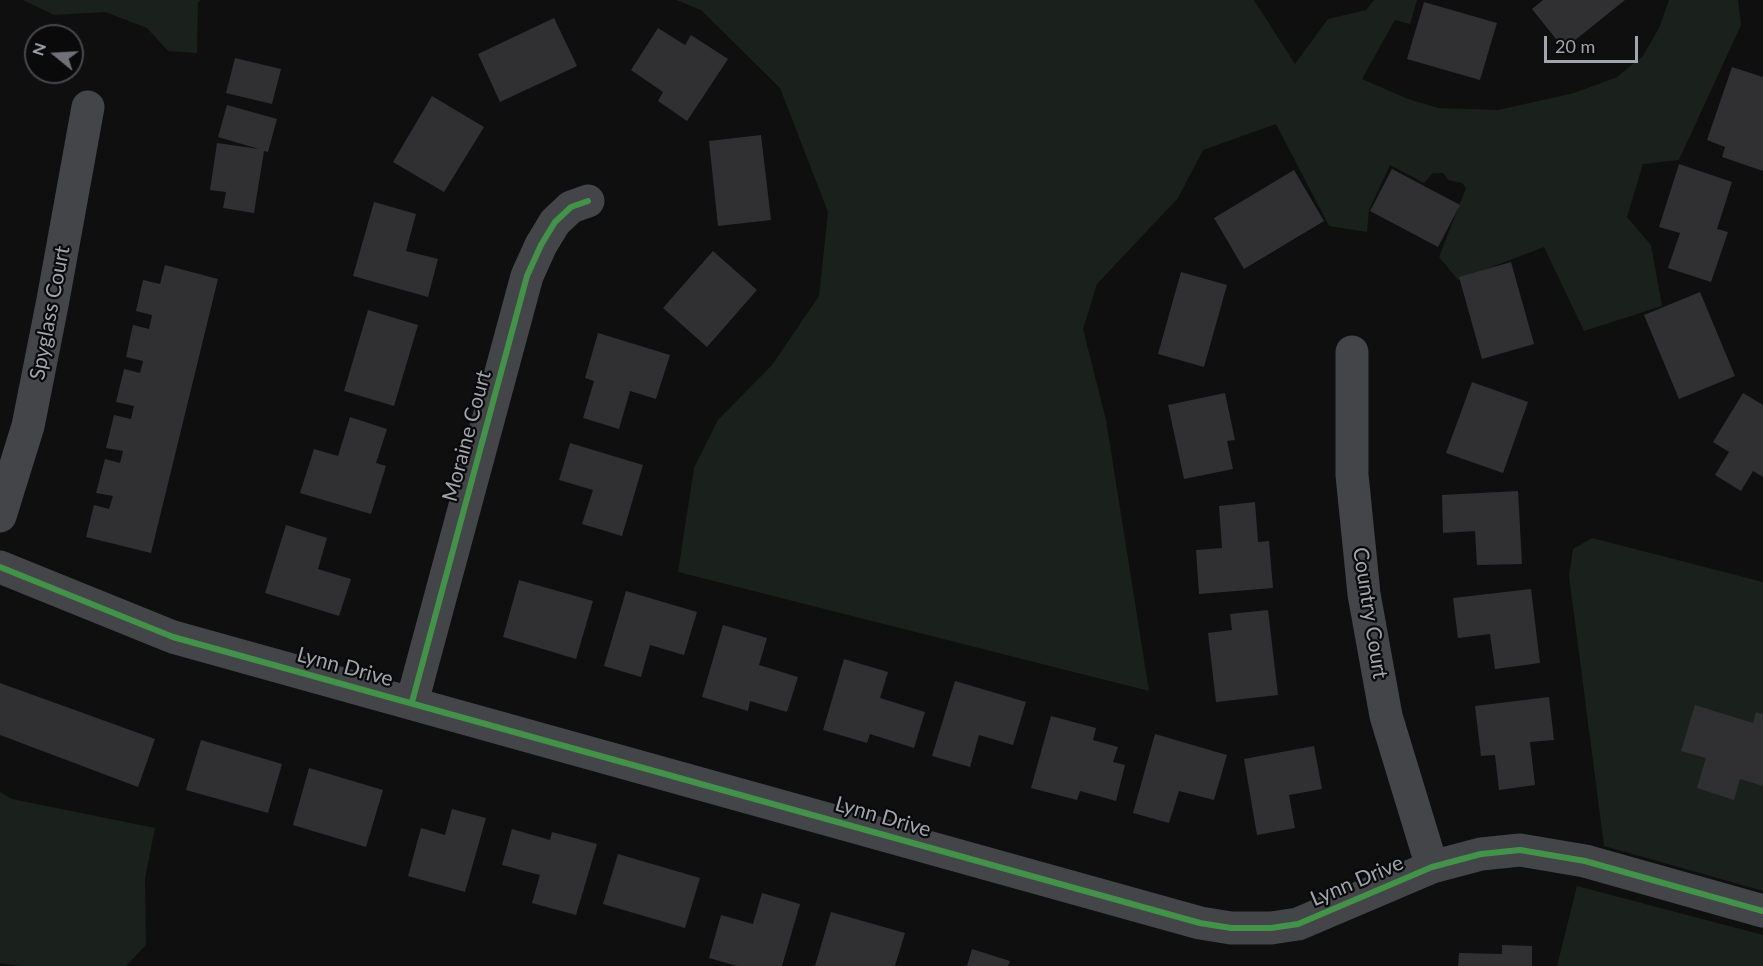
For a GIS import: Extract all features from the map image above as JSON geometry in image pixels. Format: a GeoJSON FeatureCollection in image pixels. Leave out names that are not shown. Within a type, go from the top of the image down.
{"type":"FeatureCollection","features":[{"type":"Feature","properties":{"kind":"street","name":"Spyglass Court"},"geometry":{"type":"LineString","coordinates":[[0,516],[27,426],[53,300],[88,107]]}},
{"type":"Feature","properties":{"kind":"street","name":"Moraine Court"},"geometry":{"type":"LineString","coordinates":[[412,702],[527,276],[541,245],[555,222],[571,207],[588,201]]}},
{"type":"Feature","properties":{"kind":"street","name":"Country Court"},"geometry":{"type":"LineString","coordinates":[[1352,352],[1352,474],[1364,594],[1386,716],[1432,867]]}},
{"type":"Feature","properties":{"kind":"street","name":"Lynn Drive"},"geometry":{"type":"LineString","coordinates":[[0,567],[173,637],[1200,923],[1231,928],[1271,928],[1298,924],[1432,867],[1481,854],[1520,850],[1585,861],[1763,911]]}},
{"type":"Feature","properties":{"kind":"shaded area"},"geometry":{"type":"Polygon","coordinates":[[[23,0],[201,0],[198,3],[197,53],[168,51],[147,28],[105,12],[54,15],[23,0]]]}},
{"type":"Feature","properties":{"kind":"shaded area"},"geometry":{"type":"Polygon","coordinates":[[[676,0],[1254,0],[1295,64],[1328,19],[1366,10],[1374,0],[1417,0],[1410,24],[1395,20],[1362,79],[1408,99],[1438,108],[1498,110],[1574,93],[1617,77],[1643,56],[1659,28],[1669,0],[1738,0],[1741,25],[1679,160],[1643,164],[1627,217],[1651,245],[1662,306],[1584,331],[1544,247],[1458,280],[1439,257],[1466,188],[1462,183],[1448,180],[1443,173],[1433,173],[1424,183],[1390,165],[1369,210],[1367,232],[1329,226],[1276,124],[1203,150],[1178,198],[1097,284],[1083,329],[1106,420],[1149,691],[678,572],[694,468],[718,420],[772,365],[819,296],[828,212],[780,88],[701,10],[676,0]]]}},
{"type":"Feature","properties":{"kind":"shaded area"},"geometry":{"type":"Polygon","coordinates":[[[1592,538],[1763,582],[1763,891],[1604,846],[1569,576],[1573,549],[1592,538]]]}},
{"type":"Feature","properties":{"kind":"shaded area"},"geometry":{"type":"Polygon","coordinates":[[[0,792],[12,799],[155,828],[145,878],[146,945],[126,966],[20,966],[0,963],[0,792]]]}},
{"type":"Feature","properties":{"kind":"shaded area"},"geometry":{"type":"Polygon","coordinates":[[[1577,886],[1763,935],[1763,966],[1557,966],[1577,886]]]}},
{"type":"Feature","properties":{"kind":"building"},"geometry":{"type":"Polygon","coordinates":[[[1543,0],[1625,0],[1564,49],[1532,9],[1543,0]]]}},
{"type":"Feature","properties":{"kind":"building"},"geometry":{"type":"Polygon","coordinates":[[[1424,2],[1497,23],[1480,80],[1407,59],[1424,2]]]}},
{"type":"Feature","properties":{"kind":"building"},"geometry":{"type":"Polygon","coordinates":[[[554,18],[577,66],[500,102],[478,54],[554,18]]]}},
{"type":"Feature","properties":{"kind":"building"},"geometry":{"type":"Polygon","coordinates":[[[658,28],[685,45],[691,35],[728,59],[687,121],[658,101],[663,92],[631,70],[658,28]]]}},
{"type":"Feature","properties":{"kind":"building"},"geometry":{"type":"Polygon","coordinates":[[[235,58],[281,69],[272,104],[226,93],[235,58]]]}},
{"type":"Feature","properties":{"kind":"building"},"geometry":{"type":"Polygon","coordinates":[[[1732,67],[1763,77],[1763,171],[1722,157],[1725,147],[1707,140],[1732,67]]]}},
{"type":"Feature","properties":{"kind":"building"},"geometry":{"type":"Polygon","coordinates":[[[432,96],[484,127],[444,192],[393,162],[432,96]]]}},
{"type":"Feature","properties":{"kind":"building"},"geometry":{"type":"Polygon","coordinates":[[[227,105],[277,119],[268,152],[264,151],[254,213],[223,208],[226,192],[210,190],[217,143],[259,149],[218,137],[227,105]]]}},
{"type":"Feature","properties":{"kind":"building"},"geometry":{"type":"Polygon","coordinates":[[[761,135],[771,220],[718,226],[709,141],[761,135]]]}},
{"type":"Feature","properties":{"kind":"building"},"geometry":{"type":"Polygon","coordinates":[[[1679,164],[1732,182],[1717,229],[1728,232],[1711,282],[1668,268],[1680,233],[1659,227],[1679,164]]]}},
{"type":"Feature","properties":{"kind":"building"},"geometry":{"type":"Polygon","coordinates":[[[1392,169],[1460,205],[1438,247],[1370,211],[1392,169]]]}},
{"type":"Feature","properties":{"kind":"building"},"geometry":{"type":"Polygon","coordinates":[[[1294,170],[1324,221],[1244,269],[1214,218],[1294,170]]]}},
{"type":"Feature","properties":{"kind":"building"},"geometry":{"type":"Polygon","coordinates":[[[374,202],[416,214],[406,251],[438,259],[428,297],[353,276],[374,202]]]}},
{"type":"Feature","properties":{"kind":"building"},"geometry":{"type":"Polygon","coordinates":[[[713,251],[757,290],[707,347],[663,308],[713,251]]]}},
{"type":"Feature","properties":{"kind":"building"},"geometry":{"type":"Polygon","coordinates":[[[1511,262],[1534,344],[1482,359],[1459,277],[1511,262]]]}},
{"type":"Feature","properties":{"kind":"building"},"geometry":{"type":"Polygon","coordinates":[[[165,265],[218,279],[151,553],[86,537],[94,505],[109,509],[113,496],[96,493],[105,459],[120,463],[123,451],[106,448],[114,415],[131,419],[134,406],[116,402],[124,369],[140,373],[143,361],[126,357],[133,325],[149,329],[152,315],[136,311],[143,280],[160,284],[165,265]]]}},
{"type":"Feature","properties":{"kind":"building"},"geometry":{"type":"Polygon","coordinates":[[[1181,272],[1227,285],[1204,367],[1158,354],[1181,272]]]}},
{"type":"Feature","properties":{"kind":"building"},"geometry":{"type":"Polygon","coordinates":[[[1700,292],[1735,376],[1679,399],[1644,315],[1700,292]]]}},
{"type":"Feature","properties":{"kind":"building"},"geometry":{"type":"Polygon","coordinates":[[[368,310],[418,325],[394,406],[344,391],[368,310]]]}},
{"type":"Feature","properties":{"kind":"building"},"geometry":{"type":"Polygon","coordinates":[[[598,333],[670,355],[656,399],[630,391],[619,429],[583,418],[594,381],[585,378],[598,333]]]}},
{"type":"Feature","properties":{"kind":"building"},"geometry":{"type":"Polygon","coordinates":[[[1472,382],[1528,402],[1503,473],[1446,453],[1472,382]]]}},
{"type":"Feature","properties":{"kind":"building"},"geometry":{"type":"Polygon","coordinates":[[[1225,393],[1235,440],[1227,441],[1233,469],[1184,479],[1168,405],[1225,393]]]}},
{"type":"Feature","properties":{"kind":"building"},"geometry":{"type":"Polygon","coordinates":[[[1743,393],[1763,405],[1763,477],[1753,471],[1741,491],[1715,475],[1729,452],[1713,442],[1743,393]]]}},
{"type":"Feature","properties":{"kind":"building"},"geometry":{"type":"Polygon","coordinates":[[[350,417],[387,429],[376,463],[386,466],[371,514],[300,493],[314,449],[338,456],[350,417]]]}},
{"type":"Feature","properties":{"kind":"building"},"geometry":{"type":"Polygon","coordinates":[[[570,443],[643,465],[622,536],[582,524],[593,490],[559,480],[570,443]]]}},
{"type":"Feature","properties":{"kind":"building"},"geometry":{"type":"Polygon","coordinates":[[[1518,491],[1522,564],[1477,565],[1475,531],[1443,533],[1442,495],[1518,491]]]}},
{"type":"Feature","properties":{"kind":"building"},"geometry":{"type":"Polygon","coordinates":[[[1255,502],[1258,542],[1269,541],[1273,588],[1199,594],[1196,550],[1222,548],[1219,506],[1255,502]]]}},
{"type":"Feature","properties":{"kind":"building"},"geometry":{"type":"Polygon","coordinates":[[[286,525],[327,538],[318,569],[351,579],[339,616],[265,593],[286,525]]]}},
{"type":"Feature","properties":{"kind":"building"},"geometry":{"type":"Polygon","coordinates":[[[519,580],[593,601],[576,659],[503,637],[519,580]]]}},
{"type":"Feature","properties":{"kind":"building"},"geometry":{"type":"Polygon","coordinates":[[[1531,589],[1540,663],[1495,669],[1490,634],[1458,638],[1453,598],[1531,589]]]}},
{"type":"Feature","properties":{"kind":"building"},"geometry":{"type":"Polygon","coordinates":[[[626,591],[697,612],[684,655],[650,645],[641,677],[604,666],[626,591]]]}},
{"type":"Feature","properties":{"kind":"building"},"geometry":{"type":"Polygon","coordinates":[[[1268,610],[1278,695],[1216,702],[1208,633],[1232,630],[1230,614],[1268,610]]]}},
{"type":"Feature","properties":{"kind":"building"},"geometry":{"type":"Polygon","coordinates":[[[723,625],[767,638],[759,665],[798,677],[787,712],[750,701],[748,711],[702,697],[723,625]]]}},
{"type":"Feature","properties":{"kind":"building"},"geometry":{"type":"Polygon","coordinates":[[[844,659],[888,672],[880,698],[925,712],[914,748],[870,734],[867,743],[823,730],[844,659]]]}},
{"type":"Feature","properties":{"kind":"building"},"geometry":{"type":"Polygon","coordinates":[[[955,681],[1026,702],[1013,745],[979,735],[970,767],[932,756],[955,681]]]}},
{"type":"Feature","properties":{"kind":"building"},"geometry":{"type":"Polygon","coordinates":[[[0,683],[155,739],[138,787],[0,735],[0,683]]]}},
{"type":"Feature","properties":{"kind":"building"},"geometry":{"type":"Polygon","coordinates":[[[1549,697],[1554,740],[1530,742],[1535,785],[1499,790],[1495,755],[1481,756],[1475,706],[1549,697]]]}},
{"type":"Feature","properties":{"kind":"building"},"geometry":{"type":"Polygon","coordinates":[[[1695,705],[1753,723],[1756,712],[1763,714],[1763,786],[1740,779],[1734,800],[1697,788],[1706,758],[1681,751],[1695,705]]]}},
{"type":"Feature","properties":{"kind":"building"},"geometry":{"type":"Polygon","coordinates":[[[1051,716],[1096,728],[1093,740],[1118,747],[1113,762],[1125,765],[1116,801],[1080,791],[1077,800],[1031,788],[1051,716]]]}},
{"type":"Feature","properties":{"kind":"building"},"geometry":{"type":"Polygon","coordinates":[[[1155,734],[1227,755],[1214,800],[1179,791],[1169,823],[1133,813],[1155,734]]]}},
{"type":"Feature","properties":{"kind":"building"},"geometry":{"type":"Polygon","coordinates":[[[201,740],[282,764],[268,813],[186,790],[201,740]]]}},
{"type":"Feature","properties":{"kind":"building"},"geometry":{"type":"Polygon","coordinates":[[[1314,746],[1322,789],[1289,795],[1295,828],[1257,835],[1244,759],[1314,746]]]}},
{"type":"Feature","properties":{"kind":"building"},"geometry":{"type":"Polygon","coordinates":[[[309,768],[383,790],[366,847],[293,825],[309,768]]]}},
{"type":"Feature","properties":{"kind":"building"},"geometry":{"type":"Polygon","coordinates":[[[452,809],[486,818],[465,892],[408,876],[421,828],[445,835],[452,809]]]}},
{"type":"Feature","properties":{"kind":"building"},"geometry":{"type":"Polygon","coordinates":[[[512,829],[550,840],[552,832],[597,844],[576,915],[532,903],[540,875],[502,865],[512,829]]]}},
{"type":"Feature","properties":{"kind":"building"},"geometry":{"type":"Polygon","coordinates":[[[618,854],[700,878],[685,928],[603,904],[618,854]]]}},
{"type":"Feature","properties":{"kind":"building"},"geometry":{"type":"Polygon","coordinates":[[[762,893],[800,904],[782,966],[737,966],[709,958],[721,915],[753,924],[762,893]]]}},
{"type":"Feature","properties":{"kind":"building"},"geometry":{"type":"Polygon","coordinates":[[[831,912],[905,933],[895,966],[815,966],[831,912]]]}},
{"type":"Feature","properties":{"kind":"building"},"geometry":{"type":"Polygon","coordinates":[[[1502,945],[1532,946],[1532,966],[1458,966],[1459,953],[1502,954],[1502,945]]]}},
{"type":"Feature","properties":{"kind":"building"},"geometry":{"type":"Polygon","coordinates":[[[972,949],[1010,961],[1008,966],[967,966],[972,949]]]}},
{"type":"Feature","properties":{"kind":"cycle path"},"geometry":{"type":"LineString","coordinates":[[412,702],[527,276],[541,245],[555,222],[571,207],[588,201]]}},
{"type":"Feature","properties":{"kind":"cycle path"},"geometry":{"type":"LineString","coordinates":[[0,567],[173,637],[1200,923],[1231,928],[1271,928],[1298,924],[1432,867],[1481,854],[1520,850],[1585,861],[1763,911]]}}]}
